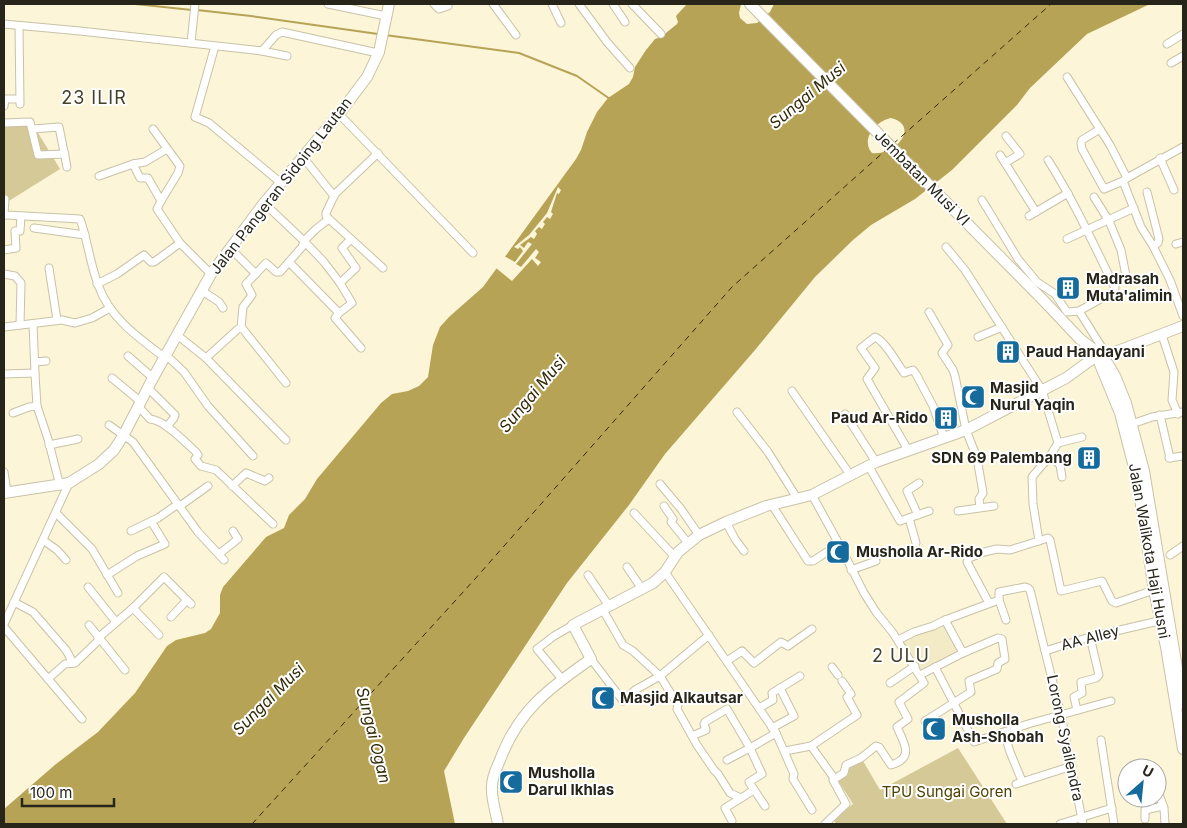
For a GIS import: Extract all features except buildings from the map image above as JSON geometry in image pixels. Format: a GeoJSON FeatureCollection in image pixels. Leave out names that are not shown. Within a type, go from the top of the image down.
{"type":"FeatureCollection","features":[{"type":"Feature","properties":{"kind":"street"},"geometry":{"type":"LineString","coordinates":[[191,43],[195,4]]}},
{"type":"Feature","properties":{"kind":"street"},"geometry":{"type":"LineString","coordinates":[[328,4],[385,19],[389,4]]}},
{"type":"Feature","properties":{"kind":"street"},"geometry":{"type":"LineString","coordinates":[[434,4],[439,9],[448,6]]}},
{"type":"Feature","properties":{"kind":"street"},"geometry":{"type":"LineString","coordinates":[[493,4],[516,35]]}},
{"type":"Feature","properties":{"kind":"street"},"geometry":{"type":"LineString","coordinates":[[552,4],[561,23]]}},
{"type":"Feature","properties":{"kind":"street"},"geometry":{"type":"LineString","coordinates":[[579,4],[614,51],[630,68]]}},
{"type":"Feature","properties":{"kind":"street"},"geometry":{"type":"LineString","coordinates":[[612,4],[625,22]]}},
{"type":"Feature","properties":{"kind":"street"},"geometry":{"type":"LineString","coordinates":[[632,4],[661,34]]}},
{"type":"Feature","properties":{"kind":"street","name":"Jembatan Musi VI"},"geometry":{"type":"LineString","coordinates":[[750,4],[1037,293],[1080,339],[1099,355]]}},
{"type":"Feature","properties":{"kind":"street","name":"Jalan Pangeran Sidoing Lautan"},"geometry":{"type":"LineString","coordinates":[[6,493],[65,485],[88,472],[111,454],[123,436],[150,383],[211,274],[264,203],[339,114],[367,77],[378,52],[385,19]]}},
{"type":"Feature","properties":{"kind":"street"},"geometry":{"type":"LineString","coordinates":[[4,24],[262,51],[287,56]]}},
{"type":"Feature","properties":{"kind":"street"},"geometry":{"type":"LineString","coordinates":[[4,99],[20,102],[19,26]]}},
{"type":"Feature","properties":{"kind":"street"},"geometry":{"type":"LineString","coordinates":[[262,51],[276,35],[282,32],[378,52]]}},
{"type":"Feature","properties":{"kind":"street"},"geometry":{"type":"LineString","coordinates":[[1167,44],[1183,34]]}},
{"type":"Feature","properties":{"kind":"street"},"geometry":{"type":"LineString","coordinates":[[215,46],[195,118],[209,123],[281,183]]}},
{"type":"Feature","properties":{"kind":"street"},"geometry":{"type":"LineString","coordinates":[[1171,63],[1183,56]]}},
{"type":"Feature","properties":{"kind":"street"},"geometry":{"type":"LineString","coordinates":[[1067,77],[1100,129],[1125,180],[1141,227],[1170,280],[1183,316]]}},
{"type":"Feature","properties":{"kind":"street"},"geometry":{"type":"LineString","coordinates":[[339,114],[473,253]]}},
{"type":"Feature","properties":{"kind":"street"},"geometry":{"type":"LineString","coordinates":[[4,123],[29,122],[33,129],[38,155],[65,154]]}},
{"type":"Feature","properties":{"kind":"street"},"geometry":{"type":"LineString","coordinates":[[33,129],[58,126],[67,167]]}},
{"type":"Feature","properties":{"kind":"street"},"geometry":{"type":"LineString","coordinates":[[153,129],[180,167],[157,209],[180,243],[211,274]]}},
{"type":"Feature","properties":{"kind":"street"},"geometry":{"type":"LineString","coordinates":[[1100,129],[1082,140],[1081,143],[1104,189],[1125,180],[1160,158],[1182,150]]}},
{"type":"Feature","properties":{"kind":"street"},"geometry":{"type":"LineString","coordinates":[[1005,163],[1020,154],[1006,136]]}},
{"type":"Feature","properties":{"kind":"street"},"geometry":{"type":"LineString","coordinates":[[98,176],[133,164],[145,162],[167,149]]}},
{"type":"Feature","properties":{"kind":"street"},"geometry":{"type":"LineString","coordinates":[[378,154],[334,196],[326,216],[383,268]]}},
{"type":"Feature","properties":{"kind":"street"},"geometry":{"type":"LineString","coordinates":[[1000,155],[1036,212]]}},
{"type":"Feature","properties":{"kind":"street"},"geometry":{"type":"LineString","coordinates":[[303,157],[334,196]]}},
{"type":"Feature","properties":{"kind":"street"},"geometry":{"type":"LineString","coordinates":[[1160,158],[1174,190]]}},
{"type":"Feature","properties":{"kind":"street"},"geometry":{"type":"LineString","coordinates":[[982,200],[1018,259],[1037,282],[1055,294],[1067,312],[1079,311],[1113,292],[1115,290],[1087,230],[1048,160]]}},
{"type":"Feature","properties":{"kind":"street"},"geometry":{"type":"LineString","coordinates":[[133,164],[140,178],[148,178],[161,201]]}},
{"type":"Feature","properties":{"kind":"street"},"geometry":{"type":"LineString","coordinates":[[1147,192],[1160,238],[1153,246]]}},
{"type":"Feature","properties":{"kind":"street"},"geometry":{"type":"LineString","coordinates":[[1028,216],[1068,193]]}},
{"type":"Feature","properties":{"kind":"street"},"geometry":{"type":"LineString","coordinates":[[1094,197],[1109,221],[1121,250],[1127,281]]}},
{"type":"Feature","properties":{"kind":"street"},"geometry":{"type":"LineString","coordinates":[[5,199],[4,215],[79,218],[98,284],[110,308],[132,332],[184,372],[208,406],[253,456]]}},
{"type":"Feature","properties":{"kind":"street"},"geometry":{"type":"LineString","coordinates":[[264,203],[324,262],[340,283],[352,303],[339,313],[336,318],[361,348]]}},
{"type":"Feature","properties":{"kind":"street"},"geometry":{"type":"LineString","coordinates":[[1067,239],[1134,208]]}},
{"type":"Feature","properties":{"kind":"street"},"geometry":{"type":"LineString","coordinates":[[4,250],[16,248],[15,231],[20,231],[21,216]]}},
{"type":"Feature","properties":{"kind":"street"},"geometry":{"type":"LineString","coordinates":[[206,358],[241,328],[243,307],[252,295],[246,284],[266,263],[279,273],[316,229],[329,220]]}},
{"type":"Feature","properties":{"kind":"street"},"geometry":{"type":"LineString","coordinates":[[34,228],[86,237]]}},
{"type":"Feature","properties":{"kind":"street"},"geometry":{"type":"LineString","coordinates":[[340,283],[356,268],[342,248],[351,239]]}},
{"type":"Feature","properties":{"kind":"street"},"geometry":{"type":"LineString","coordinates":[[98,284],[142,257],[146,256],[151,262],[154,262],[180,243]]}},
{"type":"Feature","properties":{"kind":"street"},"geometry":{"type":"LineString","coordinates":[[946,247],[966,270],[1042,390],[1058,444]]}},
{"type":"Feature","properties":{"kind":"street"},"geometry":{"type":"LineString","coordinates":[[230,248],[256,274]]}},
{"type":"Feature","properties":{"kind":"street"},"geometry":{"type":"LineString","coordinates":[[289,262],[339,313]]}},
{"type":"Feature","properties":{"kind":"street"},"geometry":{"type":"LineString","coordinates":[[49,268],[57,320]]}},
{"type":"Feature","properties":{"kind":"street"},"geometry":{"type":"LineString","coordinates":[[4,274],[15,276],[21,286],[20,325]]}},
{"type":"Feature","properties":{"kind":"street"},"geometry":{"type":"LineString","coordinates":[[200,293],[219,302],[223,308]]}},
{"type":"Feature","properties":{"kind":"street"},"geometry":{"type":"LineString","coordinates":[[4,327],[57,320],[70,322],[89,320],[110,308]]}},
{"type":"Feature","properties":{"kind":"street"},"geometry":{"type":"LineString","coordinates":[[1079,311],[1099,355]]}},
{"type":"Feature","properties":{"kind":"street"},"geometry":{"type":"LineString","coordinates":[[929,312],[948,345],[942,353],[953,370],[966,430],[977,458],[983,494],[978,499],[980,507]]}},
{"type":"Feature","properties":{"kind":"street"},"geometry":{"type":"LineString","coordinates":[[33,324],[37,406],[49,445],[65,485],[56,513],[4,625],[82,719]]}},
{"type":"Feature","properties":{"kind":"street"},"geometry":{"type":"LineString","coordinates":[[562,679],[538,650],[554,636],[653,583],[665,572],[688,543],[698,535],[769,506],[812,495],[869,465],[966,430],[1066,378],[1099,355],[1144,342],[1183,326]]}},
{"type":"Feature","properties":{"kind":"street"},"geometry":{"type":"LineString","coordinates":[[978,337],[1002,327]]}},
{"type":"Feature","properties":{"kind":"street"},"geometry":{"type":"LineString","coordinates":[[241,328],[286,383]]}},
{"type":"Feature","properties":{"kind":"street"},"geometry":{"type":"LineString","coordinates":[[177,335],[206,358],[286,440]]}},
{"type":"Feature","properties":{"kind":"street"},"geometry":{"type":"LineString","coordinates":[[1132,424],[1160,415],[1181,413],[1172,400],[1174,372],[1162,335]]}},
{"type":"Feature","properties":{"kind":"street"},"geometry":{"type":"LineString","coordinates":[[908,450],[866,379],[875,368],[861,348],[875,337],[878,337],[904,373],[914,370],[933,406],[944,438]]}},
{"type":"Feature","properties":{"kind":"street","name":"Jalan Walikota Haji Husni"},"geometry":{"type":"LineString","coordinates":[[1099,355],[1108,364],[1115,376],[1126,403],[1144,471],[1183,749]]}},
{"type":"Feature","properties":{"kind":"street","name":"Jalan Walikota Haji Husni"},"geometry":{"type":"LineString","coordinates":[[1099,355],[1120,414],[1137,479],[1154,590],[1164,619],[1183,706]]}},
{"type":"Feature","properties":{"kind":"street"},"geometry":{"type":"LineString","coordinates":[[128,356],[175,414],[169,427]]}},
{"type":"Feature","properties":{"kind":"street"},"geometry":{"type":"LineString","coordinates":[[35,362],[46,361]]}},
{"type":"Feature","properties":{"kind":"street"},"geometry":{"type":"LineString","coordinates":[[4,374],[35,374]]}},
{"type":"Feature","properties":{"kind":"street"},"geometry":{"type":"LineString","coordinates":[[112,378],[140,404],[150,419],[154,419],[169,427],[196,452],[198,456],[195,459],[199,464],[216,470],[273,524]]}},
{"type":"Feature","properties":{"kind":"street"},"geometry":{"type":"LineString","coordinates":[[792,391],[851,475]]}},
{"type":"Feature","properties":{"kind":"street"},"geometry":{"type":"LineString","coordinates":[[13,413],[37,406]]}},
{"type":"Feature","properties":{"kind":"street"},"geometry":{"type":"LineString","coordinates":[[737,412],[768,452],[797,498]]}},
{"type":"Feature","properties":{"kind":"street"},"geometry":{"type":"LineString","coordinates":[[845,414],[869,465],[899,521],[929,511]]}},
{"type":"Feature","properties":{"kind":"street"},"geometry":{"type":"LineString","coordinates":[[1160,415],[1170,458],[1183,456]]}},
{"type":"Feature","properties":{"kind":"street"},"geometry":{"type":"LineString","coordinates":[[109,425],[135,445],[198,532],[222,557],[238,539],[233,531]]}},
{"type":"Feature","properties":{"kind":"street"},"geometry":{"type":"LineString","coordinates":[[1040,541],[1033,504],[1032,477],[1058,444],[1082,437]]}},
{"type":"Feature","properties":{"kind":"street"},"geometry":{"type":"LineString","coordinates":[[49,445],[78,439]]}},
{"type":"Feature","properties":{"kind":"street"},"geometry":{"type":"LineString","coordinates":[[1050,456],[1060,465],[1062,478]]}},
{"type":"Feature","properties":{"kind":"street"},"geometry":{"type":"LineString","coordinates":[[4,472],[6,493]]}},
{"type":"Feature","properties":{"kind":"street"},"geometry":{"type":"LineString","coordinates":[[232,486],[246,473],[265,480],[269,478]]}},
{"type":"Feature","properties":{"kind":"street"},"geometry":{"type":"LineString","coordinates":[[918,514],[907,491],[919,483]]}},
{"type":"Feature","properties":{"kind":"street"},"geometry":{"type":"LineString","coordinates":[[660,484],[698,535]]}},
{"type":"Feature","properties":{"kind":"street"},"geometry":{"type":"LineString","coordinates":[[131,531],[179,505],[208,486]]}},
{"type":"Feature","properties":{"kind":"street"},"geometry":{"type":"LineString","coordinates":[[812,495],[851,570],[876,612],[915,666],[923,684],[899,702],[908,719],[897,727],[906,747],[906,754],[902,760],[891,764],[879,747],[876,746],[863,757],[846,765],[844,773],[834,778]]}},
{"type":"Feature","properties":{"kind":"street"},"geometry":{"type":"LineString","coordinates":[[664,506],[673,519],[671,522],[688,543]]}},
{"type":"Feature","properties":{"kind":"street"},"geometry":{"type":"LineString","coordinates":[[769,506],[808,561],[813,561],[839,544]]}},
{"type":"Feature","properties":{"kind":"street"},"geometry":{"type":"LineString","coordinates":[[958,511],[994,506]]}},
{"type":"Feature","properties":{"kind":"street"},"geometry":{"type":"LineString","coordinates":[[56,513],[92,549],[118,592]]}},
{"type":"Feature","properties":{"kind":"street"},"geometry":{"type":"LineString","coordinates":[[634,513],[675,557]]}},
{"type":"Feature","properties":{"kind":"street"},"geometry":{"type":"LineString","coordinates":[[909,518],[916,543]]}},
{"type":"Feature","properties":{"kind":"street"},"geometry":{"type":"LineString","coordinates":[[105,572],[165,542],[151,521]]}},
{"type":"Feature","properties":{"kind":"street"},"geometry":{"type":"LineString","coordinates":[[726,522],[744,552]]}},
{"type":"Feature","properties":{"kind":"street"},"geometry":{"type":"LineString","coordinates":[[989,603],[967,560],[984,552],[997,549],[1010,550],[1048,538],[1061,591],[1102,580],[1112,601],[1116,603],[1154,590]]}},
{"type":"Feature","properties":{"kind":"street"},"geometry":{"type":"LineString","coordinates":[[43,540],[57,550],[66,560]]}},
{"type":"Feature","properties":{"kind":"street"},"geometry":{"type":"LineString","coordinates":[[1170,555],[1183,546]]}},
{"type":"Feature","properties":{"kind":"street"},"geometry":{"type":"LineString","coordinates":[[851,570],[876,561]]}},
{"type":"Feature","properties":{"kind":"street"},"geometry":{"type":"LineString","coordinates":[[627,567],[642,589]]}},
{"type":"Feature","properties":{"kind":"street"},"geometry":{"type":"LineString","coordinates":[[665,572],[774,730],[794,774],[793,779],[812,810]]}},
{"type":"Feature","properties":{"kind":"street"},"geometry":{"type":"LineString","coordinates":[[588,575],[606,608],[622,645],[633,651],[660,676],[678,705],[677,709],[692,736],[729,792],[741,798]]}},
{"type":"Feature","properties":{"kind":"street"},"geometry":{"type":"LineString","coordinates":[[48,679],[65,664],[73,663],[164,577],[189,602],[171,617]]}},
{"type":"Feature","properties":{"kind":"street"},"geometry":{"type":"LineString","coordinates":[[88,587],[116,622]]}},
{"type":"Feature","properties":{"kind":"street","name":"AA Alley"},"geometry":{"type":"LineString","coordinates":[[999,600],[999,592],[1025,587],[1030,590],[1045,652],[1164,619]]}},
{"type":"Feature","properties":{"kind":"street"},"geometry":{"type":"LineString","coordinates":[[898,640],[914,632],[923,631],[945,620],[999,600],[1006,620]]}},
{"type":"Feature","properties":{"kind":"street"},"geometry":{"type":"LineString","coordinates":[[14,602],[33,612],[66,650],[73,663]]}},
{"type":"Feature","properties":{"kind":"street"},"geometry":{"type":"LineString","coordinates":[[133,608],[159,636]]}},
{"type":"Feature","properties":{"kind":"street"},"geometry":{"type":"LineString","coordinates":[[945,620],[963,653]]}},
{"type":"Feature","properties":{"kind":"street"},"geometry":{"type":"LineString","coordinates":[[89,625],[125,670]]}},
{"type":"Feature","properties":{"kind":"street"},"geometry":{"type":"LineString","coordinates":[[574,625],[591,659],[623,701],[635,690],[660,676],[709,635]]}},
{"type":"Feature","properties":{"kind":"street"},"geometry":{"type":"LineString","coordinates":[[727,661],[743,651],[751,662],[755,663],[782,642],[788,646],[812,629]]}},
{"type":"Feature","properties":{"kind":"street"},"geometry":{"type":"LineString","coordinates":[[920,676],[963,653],[999,638],[1002,639],[1006,658],[998,663],[997,669],[968,682],[971,692],[925,722]]}},
{"type":"Feature","properties":{"kind":"street"},"geometry":{"type":"LineString","coordinates":[[1077,710],[1074,698],[1082,693],[1081,682],[1096,678],[1099,675],[1090,638]]}},
{"type":"Feature","properties":{"kind":"street","name":"Lorong Syailendra"},"geometry":{"type":"LineString","coordinates":[[1045,652],[1061,715],[1082,821]]}},
{"type":"Feature","properties":{"kind":"street"},"geometry":{"type":"LineString","coordinates":[[498,824],[492,782],[508,739],[518,722],[534,704],[562,679],[591,659]]}},
{"type":"Feature","properties":{"kind":"street"},"geometry":{"type":"LineString","coordinates":[[890,683],[915,666]]}},
{"type":"Feature","properties":{"kind":"street"},"geometry":{"type":"LineString","coordinates":[[785,751],[811,746],[857,715],[847,698],[851,694],[832,667]]}},
{"type":"Feature","properties":{"kind":"street"},"geometry":{"type":"LineString","coordinates":[[935,667],[974,742],[1111,701]]}},
{"type":"Feature","properties":{"kind":"street"},"geometry":{"type":"LineString","coordinates":[[759,708],[773,700],[772,694],[800,676]]}},
{"type":"Feature","properties":{"kind":"street"},"geometry":{"type":"LineString","coordinates":[[727,760],[760,742],[794,714],[780,688]]}},
{"type":"Feature","properties":{"kind":"street"},"geometry":{"type":"LineString","coordinates":[[692,736],[706,730],[704,722],[726,709],[751,747],[762,773],[750,782],[765,806]]}},
{"type":"Feature","properties":{"kind":"street"},"geometry":{"type":"LineString","coordinates":[[1004,732],[1019,782],[1072,766]]}},
{"type":"Feature","properties":{"kind":"street"},"geometry":{"type":"LineString","coordinates":[[1101,740],[1114,824]]}},
{"type":"Feature","properties":{"kind":"street"},"geometry":{"type":"LineString","coordinates":[[811,746],[834,778],[833,781],[846,804],[825,824]]}},
{"type":"Feature","properties":{"kind":"street"},"geometry":{"type":"LineString","coordinates":[[732,821],[725,808],[754,790]]}},
{"type":"Feature","properties":{"kind":"street"},"geometry":{"type":"LineString","coordinates":[[1060,824],[1082,821],[1112,808]]}},
{"type":"Feature","properties":{"kind":"street"},"geometry":{"type":"LineString","coordinates":[[1145,819],[1144,810],[1154,808]]}},
{"type":"Feature","properties":{"kind":"street"},"geometry":{"type":"LineString","coordinates":[[1163,808],[1166,824]]}},
{"type":"Feature","properties":{"kind":"shaded area"},"geometry":{"type":"Polygon","coordinates":[[[947,620],[962,652],[926,671],[917,668],[902,641],[947,620]]]}},
{"type":"Feature","properties":{"kind":"green space"},"geometry":{"type":"Polygon","coordinates":[[[32,123],[60,169],[4,204],[4,127],[32,123]]]}},
{"type":"Feature","properties":{"kind":"green space","name":"TPU Sungai Goren"},"geometry":{"type":"Polygon","coordinates":[[[958,748],[1007,824],[836,824],[834,820],[853,804],[834,774],[863,761],[880,790],[958,748]]]}},
{"type":"Feature","properties":{"kind":"water"},"geometry":{"type":"Polygon","coordinates":[[[687,4],[741,4],[740,18],[747,24],[757,23],[770,12],[774,4],[1150,4],[1087,34],[1030,88],[1017,105],[952,170],[915,199],[871,225],[815,277],[665,454],[629,505],[567,583],[464,738],[444,771],[455,824],[4,824],[4,809],[56,764],[98,732],[135,693],[167,646],[176,640],[205,633],[211,629],[220,613],[220,595],[223,587],[266,537],[284,528],[289,515],[305,499],[317,479],[381,403],[392,394],[408,391],[419,386],[428,377],[433,345],[440,327],[483,287],[576,159],[597,112],[608,98],[629,84],[635,67],[646,50],[655,39],[661,37],[677,24],[676,16],[687,4]],[[891,118],[880,123],[871,131],[868,142],[872,153],[881,153],[889,150],[901,140],[904,127],[900,122],[891,118]]]}},
{"type":"Feature","properties":{"kind":"pier"},"geometry":{"type":"Polygon","coordinates":[[[558,187],[561,190],[559,194],[557,193],[551,212],[553,214],[550,219],[547,217],[543,222],[545,224],[542,229],[539,227],[535,231],[537,234],[534,239],[531,237],[520,245],[524,248],[528,242],[532,244],[516,264],[521,267],[536,249],[539,252],[535,258],[541,262],[538,266],[532,259],[512,281],[496,268],[504,256],[515,262],[523,251],[520,247],[518,249],[514,247],[529,235],[547,213],[558,187]]]}},
{"type":"Feature","properties":{"kind":"waterway"},"geometry":{"type":"LineString","coordinates":[[135,4],[192,10]]}},
{"type":"Feature","properties":{"kind":"waterway"},"geometry":{"type":"LineString","coordinates":[[197,10],[378,34]]}},
{"type":"Feature","properties":{"kind":"waterway"},"geometry":{"type":"LineString","coordinates":[[385,35],[519,53],[577,76],[610,99]]}},
{"type":"Feature","properties":{"kind":"ferry route"},"geometry":{"type":"LineString","coordinates":[[893,144],[1051,4]]}},
{"type":"Feature","properties":{"kind":"ferry route"},"geometry":{"type":"LineString","coordinates":[[252,824],[475,579],[732,287],[886,150]]}},
{"type":"Feature","properties":{"kind":"place","name":"Madrasah Muta'alimin"},"geometry":{"type":"Point","coordinates":[1068,288]}},
{"type":"Feature","properties":{"kind":"place","name":"Paud Handayani"},"geometry":{"type":"Point","coordinates":[1008,352]}},
{"type":"Feature","properties":{"kind":"place","name":"Masjid Nurul Yaqin"},"geometry":{"type":"Point","coordinates":[973,397]}},
{"type":"Feature","properties":{"kind":"place","name":"Paud Ar-Rido"},"geometry":{"type":"Point","coordinates":[946,418]}},
{"type":"Feature","properties":{"kind":"place","name":"SDN 69 Palembang"},"geometry":{"type":"Point","coordinates":[1089,458]}},
{"type":"Feature","properties":{"kind":"place","name":"Musholla Ar-Rido"},"geometry":{"type":"Point","coordinates":[838,552]}},
{"type":"Feature","properties":{"kind":"place","name":"Masjid Alkautsar"},"geometry":{"type":"Point","coordinates":[603,698]}},
{"type":"Feature","properties":{"kind":"place","name":"Musholla Ash-Shobah"},"geometry":{"type":"Point","coordinates":[934,729]}},
{"type":"Feature","properties":{"kind":"place","name":"Musholla Darul Ikhlas"},"geometry":{"type":"Point","coordinates":[511,782]}},
{"type":"Feature","properties":{"kind":"district","name":"23 ILIR"},"geometry":{"type":"Point","coordinates":[94,98]}},
{"type":"Feature","properties":{"kind":"district","name":"2 ULU"},"geometry":{"type":"Point","coordinates":[901,656]}},
{"type":"Feature","properties":{"kind":"water label","name":"Sungai Musi"},"geometry":{"type":"Point","coordinates":[807,95]}},
{"type":"Feature","properties":{"kind":"water label","name":"Sungai Musi"},"geometry":{"type":"Point","coordinates":[532,394]}},
{"type":"Feature","properties":{"kind":"water label","name":"Sungai Musi"},"geometry":{"type":"Point","coordinates":[268,699]}},
{"type":"Feature","properties":{"kind":"water label","name":"Sungai Ogan"},"geometry":{"type":"Point","coordinates":[374,735]}}]}
